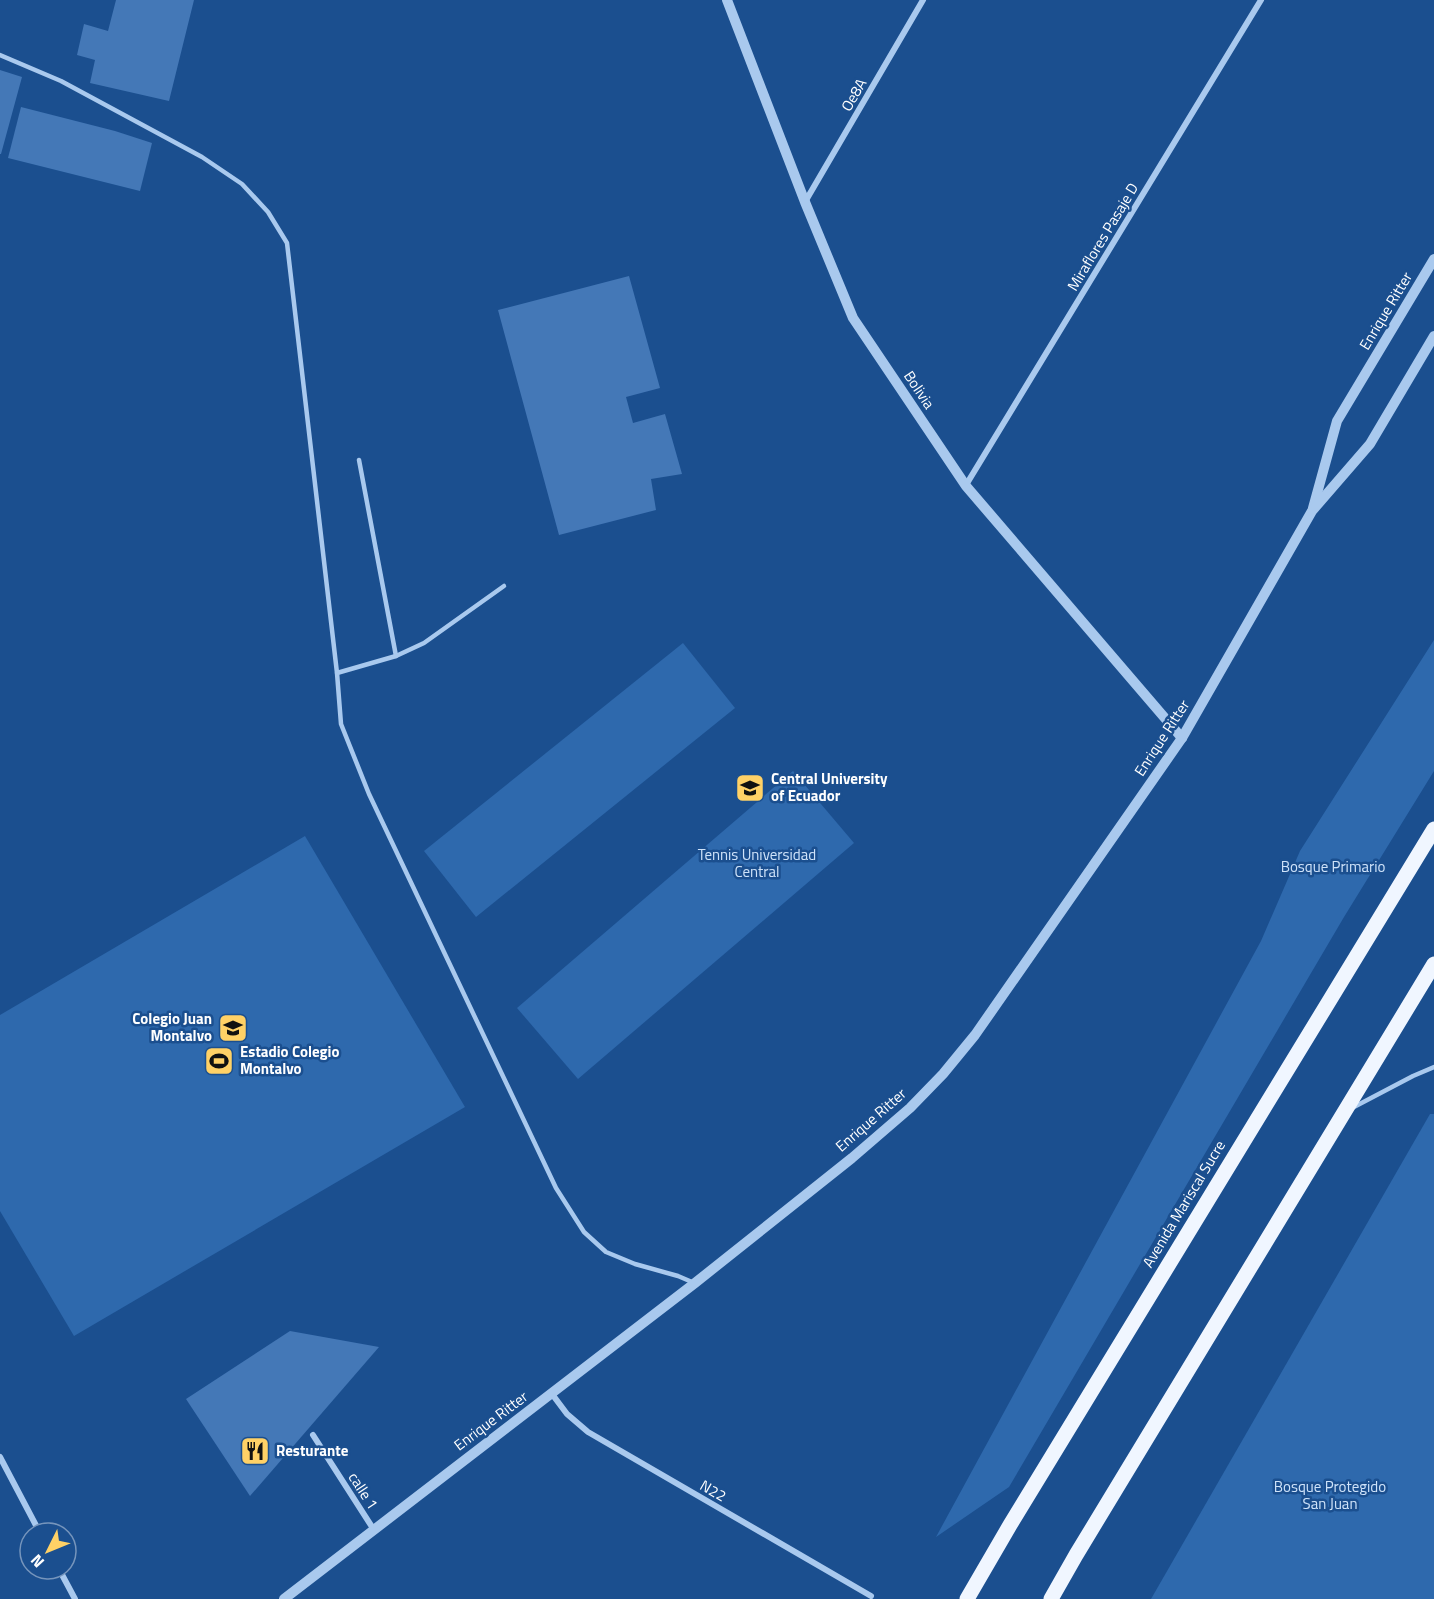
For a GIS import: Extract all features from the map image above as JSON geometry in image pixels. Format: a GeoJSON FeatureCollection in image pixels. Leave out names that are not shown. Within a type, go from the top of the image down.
{"type":"FeatureCollection","features":[{"type":"Feature","properties":{"kind":"main road","name":"Avenida Mariscal Sucre"},"geometry":{"type":"LineString","coordinates":[[967,1599],[1015,1516],[1434,829]]}},
{"type":"Feature","properties":{"kind":"main road"},"geometry":{"type":"LineString","coordinates":[[1051,1599],[1434,964]]}},
{"type":"Feature","properties":{"kind":"street","name":"Bolivia"},"geometry":{"type":"LineString","coordinates":[[727,0],[805,202],[853,318],[966,486],[1182,738]]}},
{"type":"Feature","properties":{"kind":"street","name":"Oe8A"},"geometry":{"type":"LineString","coordinates":[[805,202],[923,0]]}},
{"type":"Feature","properties":{"kind":"street","name":"Miraflores Pasaje D"},"geometry":{"type":"LineString","coordinates":[[966,486],[1261,0]]}},
{"type":"Feature","properties":{"kind":"street","name":"Enrique Ritter"},"geometry":{"type":"LineString","coordinates":[[1312,511],[1337,421],[1434,259]]}},
{"type":"Feature","properties":{"kind":"street","name":"Enrique Ritter"},"geometry":{"type":"LineString","coordinates":[[284,1599],[695,1283],[852,1158],[910,1108],[942,1074],[975,1035],[1182,738],[1312,511],[1370,444],[1434,336]]}},
{"type":"Feature","properties":{"kind":"street","name":"N22"},"geometry":{"type":"LineString","coordinates":[[552,1394],[567,1414],[588,1432],[871,1596]]}},
{"type":"Feature","properties":{"kind":"street","name":"calle 1"},"geometry":{"type":"LineString","coordinates":[[313,1435],[374,1530]]}},
{"type":"Feature","properties":{"kind":"street"},"geometry":{"type":"LineString","coordinates":[[1,1460],[34,1521]]}},
{"type":"Feature","properties":{"kind":"street"},"geometry":{"type":"LineString","coordinates":[[65,1581],[75,1599]]}},
{"type":"Feature","properties":{"kind":"lane"},"geometry":{"type":"LineString","coordinates":[[0,56],[61,81],[202,157],[242,184],[268,213],[287,243],[341,724],[369,795],[556,1188],[584,1232],[606,1252],[695,1283]]}},
{"type":"Feature","properties":{"kind":"lane"},"geometry":{"type":"LineString","coordinates":[[359,460],[396,656]]}},
{"type":"Feature","properties":{"kind":"lane"},"geometry":{"type":"LineString","coordinates":[[337,673],[396,656],[424,643],[504,586]]}},
{"type":"Feature","properties":{"kind":"lane"},"geometry":{"type":"LineString","coordinates":[[1344,1112],[1434,1067]]}},
{"type":"Feature","properties":{"kind":"green space","name":"Bosque Primario"},"geometry":{"type":"Polygon","coordinates":[[[1434,640],[1434,771],[1344,917],[1009,1487],[936,1537],[1261,941],[1300,851],[1434,640]]]}},
{"type":"Feature","properties":{"kind":"green space"},"geometry":{"type":"Polygon","coordinates":[[[683,643],[735,708],[476,917],[424,851],[683,643]]]}},
{"type":"Feature","properties":{"kind":"green space","name":"Tennis Universidad Central"},"geometry":{"type":"Polygon","coordinates":[[[793,771],[854,843],[578,1079],[517,1008],[793,771]]]}},
{"type":"Feature","properties":{"kind":"green space","name":"Estadio Colegio Montalvo"},"geometry":{"type":"Polygon","coordinates":[[[305,836],[465,1107],[74,1336],[0,1211],[0,1015],[305,836]]]}},
{"type":"Feature","properties":{"kind":"green space","name":"Bosque Protegido San Juan"},"geometry":{"type":"Polygon","coordinates":[[[1430,1114],[1434,1114],[1434,1599],[1151,1599],[1430,1114]]]}},
{"type":"Feature","properties":{"kind":"building"},"geometry":{"type":"Polygon","coordinates":[[[116,0],[194,0],[169,101],[90,83],[95,60],[77,55],[84,24],[108,31],[116,0]]]}},
{"type":"Feature","properties":{"kind":"building"},"geometry":{"type":"Polygon","coordinates":[[[0,70],[22,77],[1,154],[0,154],[0,70]]]}},
{"type":"Feature","properties":{"kind":"building"},"geometry":{"type":"Polygon","coordinates":[[[21,107],[152,143],[140,191],[8,158],[21,107]]]}},
{"type":"Feature","properties":{"kind":"building"},"geometry":{"type":"Polygon","coordinates":[[[629,276],[660,388],[626,397],[633,423],[665,414],[682,474],[651,479],[656,510],[559,535],[498,310],[629,276]]]}},
{"type":"Feature","properties":{"kind":"building","name":"Resturante"},"geometry":{"type":"Polygon","coordinates":[[[290,1331],[379,1347],[250,1496],[186,1399],[290,1331]]]}},
{"type":"Feature","properties":{"kind":"place","name":"Central University of Ecuador"},"geometry":{"type":"Point","coordinates":[750,788]}},
{"type":"Feature","properties":{"kind":"place","name":"Colegio Juan Montalvo"},"geometry":{"type":"Point","coordinates":[233,1028]}},
{"type":"Feature","properties":{"kind":"place","name":"Estadio Colegio Montalvo"},"geometry":{"type":"Point","coordinates":[219,1061]}},
{"type":"Feature","properties":{"kind":"place","name":"Resturante"},"geometry":{"type":"Point","coordinates":[255,1451]}}]}
